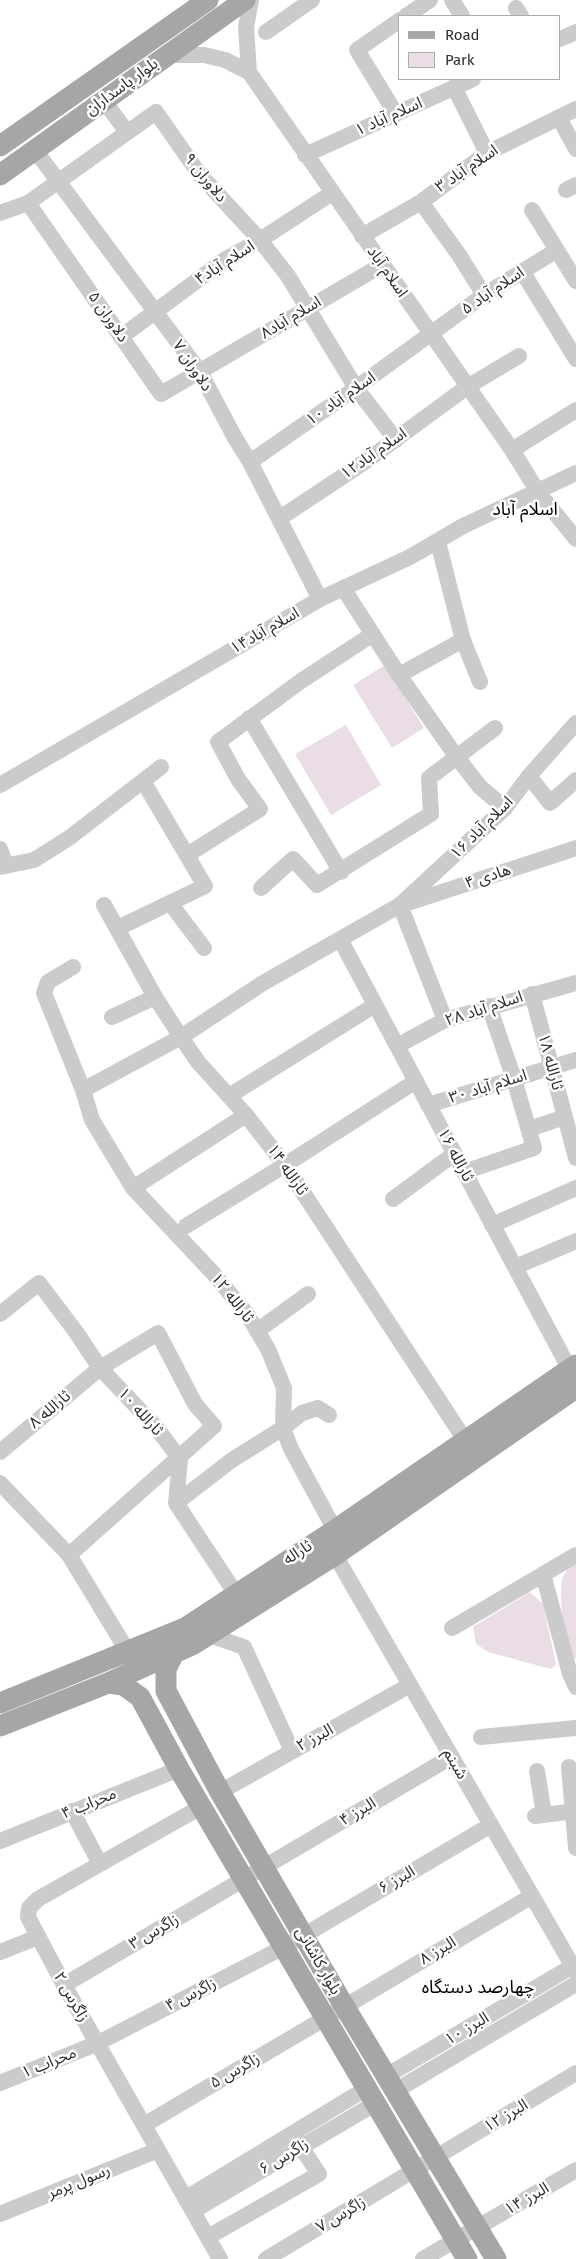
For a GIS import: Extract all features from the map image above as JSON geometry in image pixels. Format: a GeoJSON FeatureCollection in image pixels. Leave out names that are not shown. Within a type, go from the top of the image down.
{"type":"FeatureCollection","features":[{"type":"Feature","properties":{"kind":"main road","name":"بلوار پاسداران"},"geometry":{"type":"LineString","coordinates":[[2,144],[208,0]]}},
{"type":"Feature","properties":{"kind":"main road","name":"بلوار پاسداران"},"geometry":{"type":"LineString","coordinates":[[0,175],[244,0]]}},
{"type":"Feature","properties":{"kind":"main road","name":"ثاراله"},"geometry":{"type":"LineString","coordinates":[[0,1703],[185,1628],[335,1530],[465,1440],[574,1375]]}},
{"type":"Feature","properties":{"kind":"main road","name":"ثاراله"},"geometry":{"type":"LineString","coordinates":[[0,1726],[173,1655],[209,1635],[335,1555],[574,1375]]}},
{"type":"Feature","properties":{"kind":"main road"},"geometry":{"type":"LineString","coordinates":[[108,1683],[123,1685],[140,1697],[144,1692],[153,1688],[166,1691],[166,1669],[173,1655]]}},
{"type":"Feature","properties":{"kind":"main road","name":"بلوار کاشانی"},"geometry":{"type":"LineString","coordinates":[[166,1691],[220,1792],[264,1868],[496,2259]]}},
{"type":"Feature","properties":{"kind":"main road","name":"بلوار کاشانی"},"geometry":{"type":"LineString","coordinates":[[140,1697],[179,1769],[467,2259]]}},
{"type":"Feature","properties":{"kind":"main road"},"geometry":{"type":"LineString","coordinates":[[371,2096],[391,2084]]}},
{"type":"Feature","properties":{"kind":"street"},"geometry":{"type":"LineString","coordinates":[[249,72],[246,27],[251,0]]}},
{"type":"Feature","properties":{"kind":"street"},"geometry":{"type":"LineString","coordinates":[[266,32],[312,0]]}},
{"type":"Feature","properties":{"kind":"street"},"geometry":{"type":"LineString","coordinates":[[408,15],[430,0]]}},
{"type":"Feature","properties":{"kind":"street"},"geometry":{"type":"LineString","coordinates":[[452,0],[461,15]]}},
{"type":"Feature","properties":{"kind":"street"},"geometry":{"type":"LineString","coordinates":[[396,114],[357,50],[398,21]]}},
{"type":"Feature","properties":{"kind":"street"},"geometry":{"type":"LineString","coordinates":[[561,39],[576,32]]}},
{"type":"Feature","properties":{"kind":"street","name":"اسلام آباد"},"geometry":{"type":"LineString","coordinates":[[168,55],[204,56],[225,60],[249,72],[512,450],[538,492],[576,539]]}},
{"type":"Feature","properties":{"kind":"street","name":"اسلام آباد ۱"},"geometry":{"type":"LineString","coordinates":[[306,155],[471,80]]}},
{"type":"Feature","properties":{"kind":"street"},"geometry":{"type":"LineString","coordinates":[[454,87],[487,152]]}},
{"type":"Feature","properties":{"kind":"street"},"geometry":{"type":"LineString","coordinates":[[0,213],[28,203],[127,132],[104,101]]}},
{"type":"Feature","properties":{"kind":"street","name":"اسلام آباد ۳"},"geometry":{"type":"LineString","coordinates":[[362,236],[421,202],[487,152],[576,109]]}},
{"type":"Feature","properties":{"kind":"street","name":"دلاوران ۹"},"geometry":{"type":"LineString","coordinates":[[127,132],[156,112],[200,175],[260,240],[288,276],[356,388],[396,440]]}},
{"type":"Feature","properties":{"kind":"street"},"geometry":{"type":"LineString","coordinates":[[559,118],[576,149]]}},
{"type":"Feature","properties":{"kind":"street","name":"دلاوران ۷"},"geometry":{"type":"LineString","coordinates":[[35,150],[154,313],[200,372],[280,518],[320,599]]}},
{"type":"Feature","properties":{"kind":"street","name":"اسلام آباد۴"},"geometry":{"type":"LineString","coordinates":[[121,337],[226,259],[260,240],[332,193]]}},
{"type":"Feature","properties":{"kind":"street"},"geometry":{"type":"LineString","coordinates":[[421,202],[459,254],[484,295]]}},
{"type":"Feature","properties":{"kind":"street","name":"دلاوران ۵"},"geometry":{"type":"LineString","coordinates":[[28,203],[161,394],[200,372]]}},
{"type":"Feature","properties":{"kind":"street"},"geometry":{"type":"LineString","coordinates":[[532,210],[576,281]]}},
{"type":"Feature","properties":{"kind":"street","name":"اسلام آباد ۵"},"geometry":{"type":"LineString","coordinates":[[431,334],[484,295],[557,250]]}},
{"type":"Feature","properties":{"kind":"street","name":"اسلام آباد۸"},"geometry":{"type":"LineString","coordinates":[[200,372],[382,265]]}},
{"type":"Feature","properties":{"kind":"street"},"geometry":{"type":"LineString","coordinates":[[522,271],[576,360]]}},
{"type":"Feature","properties":{"kind":"street","name":"اسلام آباد ۱۰"},"geometry":{"type":"LineString","coordinates":[[250,462],[431,334]]}},
{"type":"Feature","properties":{"kind":"street","name":"اسلام آباد۱۲"},"geometry":{"type":"LineString","coordinates":[[280,518],[396,440],[467,386],[519,356]]}},
{"type":"Feature","properties":{"kind":"street"},"geometry":{"type":"LineString","coordinates":[[512,450],[576,410]]}},
{"type":"Feature","properties":{"kind":"street","name":"اسلام آباد۱۴"},"geometry":{"type":"LineString","coordinates":[[0,784],[320,599],[410,557],[463,526],[576,473]]}},
{"type":"Feature","properties":{"kind":"street"},"geometry":{"type":"LineString","coordinates":[[438,542],[462,640],[480,682]]}},
{"type":"Feature","properties":{"kind":"street"},"geometry":{"type":"LineString","coordinates":[[343,588],[399,675],[456,756],[480,787],[505,808]]}},
{"type":"Feature","properties":{"kind":"street"},"geometry":{"type":"LineString","coordinates":[[187,855],[260,809],[238,779],[218,742],[249,718],[373,634]]}},
{"type":"Feature","properties":{"kind":"street"},"geometry":{"type":"LineString","coordinates":[[399,675],[462,640]]}},
{"type":"Feature","properties":{"kind":"street"},"geometry":{"type":"LineString","coordinates":[[249,718],[340,872]]}},
{"type":"Feature","properties":{"kind":"street","name":"اسلام آباد ۱۶"},"geometry":{"type":"LineString","coordinates":[[400,905],[505,808],[529,776],[576,723]]}},
{"type":"Feature","properties":{"kind":"street"},"geometry":{"type":"LineString","coordinates":[[261,888],[293,859],[317,885],[431,814],[429,778],[495,728]]}},
{"type":"Feature","properties":{"kind":"street"},"geometry":{"type":"LineString","coordinates":[[0,849],[3,867],[34,860],[69,838],[161,767]]}},
{"type":"Feature","properties":{"kind":"street"},"geometry":{"type":"LineString","coordinates":[[529,776],[550,803],[576,781]]}},
{"type":"Feature","properties":{"kind":"street"},"geometry":{"type":"LineString","coordinates":[[118,928],[205,886],[143,781]]}},
{"type":"Feature","properties":{"kind":"street","name":"هادی ۴"},"geometry":{"type":"LineString","coordinates":[[400,905],[576,848]]}},
{"type":"Feature","properties":{"kind":"street"},"geometry":{"type":"LineString","coordinates":[[170,903],[204,948]]}},
{"type":"Feature","properties":{"kind":"street","name":"ثارالله ۱۴"},"geometry":{"type":"LineString","coordinates":[[104,905],[155,997],[181,1037],[198,1062],[246,1115],[285,1166],[465,1440]]}},
{"type":"Feature","properties":{"kind":"street"},"geometry":{"type":"LineString","coordinates":[[83,1090],[181,1037],[263,983],[400,905],[445,1020]]}},
{"type":"Feature","properties":{"kind":"street","name":"ثارالله ۱۶"},"geometry":{"type":"LineString","coordinates":[[340,939],[492,1226],[574,1375]]}},
{"type":"Feature","properties":{"kind":"street","name":"ثارالله ۱۲"},"geometry":{"type":"LineString","coordinates":[[73,967],[48,982],[44,993],[83,1090],[92,1120],[133,1188],[213,1273],[246,1314],[268,1349],[284,1388],[283,1428],[291,1449],[335,1530]]}},
{"type":"Feature","properties":{"kind":"street","name":"اسلام آباد ۲۸"},"geometry":{"type":"LineString","coordinates":[[397,1046],[445,1020],[489,1006],[576,983]]}},
{"type":"Feature","properties":{"kind":"street","name":"ثارالله ۱۸"},"geometry":{"type":"LineString","coordinates":[[532,994],[576,1158]]}},
{"type":"Feature","properties":{"kind":"street"},"geometry":{"type":"LineString","coordinates":[[112,1017],[155,997]]}},
{"type":"Feature","properties":{"kind":"street"},"geometry":{"type":"LineString","coordinates":[[229,1096],[375,1005]]}},
{"type":"Feature","properties":{"kind":"street"},"geometry":{"type":"LineString","coordinates":[[464,1172],[534,1148],[514,1079],[489,1006]]}},
{"type":"Feature","properties":{"kind":"street","name":"اسلام آباد ۳۰"},"geometry":{"type":"LineString","coordinates":[[428,1105],[576,1060]]}},
{"type":"Feature","properties":{"kind":"street"},"geometry":{"type":"LineString","coordinates":[[186,1226],[285,1166],[416,1081]]}},
{"type":"Feature","properties":{"kind":"street"},"geometry":{"type":"LineString","coordinates":[[133,1188],[246,1115]]}},
{"type":"Feature","properties":{"kind":"street"},"geometry":{"type":"LineString","coordinates":[[528,1129],[565,1117]]}},
{"type":"Feature","properties":{"kind":"street"},"geometry":{"type":"LineString","coordinates":[[393,1199],[454,1154]]}},
{"type":"Feature","properties":{"kind":"street"},"geometry":{"type":"LineString","coordinates":[[492,1226],[576,1188]]}},
{"type":"Feature","properties":{"kind":"street"},"geometry":{"type":"LineString","coordinates":[[515,1267],[576,1241]]}},
{"type":"Feature","properties":{"kind":"street","name":"ثارالله ۱۰"},"geometry":{"type":"LineString","coordinates":[[0,1314],[39,1283],[100,1368],[155,1426],[180,1459]]}},
{"type":"Feature","properties":{"kind":"street"},"geometry":{"type":"LineString","coordinates":[[257,1331],[308,1294]]}},
{"type":"Feature","properties":{"kind":"street","name":"ثارالله ۸"},"geometry":{"type":"LineString","coordinates":[[0,1452],[100,1368],[158,1333],[195,1404],[214,1426],[180,1459]]}},
{"type":"Feature","properties":{"kind":"street"},"geometry":{"type":"LineString","coordinates":[[176,1504],[232,1460],[310,1409],[318,1408],[329,1415]]}},
{"type":"Feature","properties":{"kind":"street"},"geometry":{"type":"LineString","coordinates":[[180,1459],[176,1504],[236,1594]]}},
{"type":"Feature","properties":{"kind":"street"},"geometry":{"type":"LineString","coordinates":[[70,1556],[180,1459]]}},
{"type":"Feature","properties":{"kind":"street"},"geometry":{"type":"LineString","coordinates":[[0,1483],[70,1556],[128,1652]]}},
{"type":"Feature","properties":{"kind":"street","name":"شبنم"},"geometry":{"type":"LineString","coordinates":[[335,1555],[574,1969]]}},
{"type":"Feature","properties":{"kind":"street"},"geometry":{"type":"LineString","coordinates":[[452,1628],[576,1555]]}},
{"type":"Feature","properties":{"kind":"street"},"geometry":{"type":"LineString","coordinates":[[543,1574],[570,1674],[576,1687]]}},
{"type":"Feature","properties":{"kind":"street"},"geometry":{"type":"LineString","coordinates":[[209,1635],[244,1647],[292,1751]]}},
{"type":"Feature","properties":{"kind":"street","name":"البرز ۲"},"geometry":{"type":"LineString","coordinates":[[220,1792],[410,1685]]}},
{"type":"Feature","properties":{"kind":"street"},"geometry":{"type":"LineString","coordinates":[[481,1737],[576,1728]]}},
{"type":"Feature","properties":{"kind":"street","name":"البرز ۴"},"geometry":{"type":"LineString","coordinates":[[244,1880],[451,1757]]}},
{"type":"Feature","properties":{"kind":"street"},"geometry":{"type":"LineString","coordinates":[[569,1767],[575,1811],[576,1848]]}},
{"type":"Feature","properties":{"kind":"street","name":"محراب ۴"},"geometry":{"type":"LineString","coordinates":[[0,1841],[179,1769]]}},
{"type":"Feature","properties":{"kind":"street"},"geometry":{"type":"LineString","coordinates":[[537,1771],[538,1816],[575,1811]]}},
{"type":"Feature","properties":{"kind":"street","name":"زاگرس ۲"},"geometry":{"type":"LineString","coordinates":[[202,1807],[38,1899],[29,1908],[28,1917],[64,1985],[208,2237],[217,2258]]}},
{"type":"Feature","properties":{"kind":"street"},"geometry":{"type":"LineString","coordinates":[[72,1811],[100,1864]]}},
{"type":"Feature","properties":{"kind":"street","name":"البرز ۶"},"geometry":{"type":"LineString","coordinates":[[284,1947],[491,1825]]}},
{"type":"Feature","properties":{"kind":"street","name":"زاگرس ۳"},"geometry":{"type":"LineString","coordinates":[[64,1985],[244,1880]]}},
{"type":"Feature","properties":{"kind":"street","name":"البرز ۸"},"geometry":{"type":"LineString","coordinates":[[326,2018],[532,1896]]}},
{"type":"Feature","properties":{"kind":"street"},"geometry":{"type":"LineString","coordinates":[[0,1952],[38,1937]]}},
{"type":"Feature","properties":{"kind":"street","name":"زاگرس ۴"},"geometry":{"type":"LineString","coordinates":[[98,2043],[284,1947]]}},
{"type":"Feature","properties":{"kind":"street","name":"البرز ۱۰"},"geometry":{"type":"LineString","coordinates":[[391,2084],[574,1969]]}},
{"type":"Feature","properties":{"kind":"street","name":"البرز ۱۰"},"geometry":{"type":"LineString","coordinates":[[391,2084],[576,1984]]}},
{"type":"Feature","properties":{"kind":"street","name":"زاگرس ۵"},"geometry":{"type":"LineString","coordinates":[[144,2125],[326,2018]]}},
{"type":"Feature","properties":{"kind":"street","name":"محراب ۱"},"geometry":{"type":"LineString","coordinates":[[0,2083],[98,2043]]}},
{"type":"Feature","properties":{"kind":"street","name":"البرز ۱۲"},"geometry":{"type":"LineString","coordinates":[[415,2171],[576,2073]]}},
{"type":"Feature","properties":{"kind":"street","name":"زاگرس ۶"},"geometry":{"type":"LineString","coordinates":[[189,2205],[371,2096]]}},
{"type":"Feature","properties":{"kind":"street"},"geometry":{"type":"LineString","coordinates":[[208,2237],[318,2174],[296,2140]]}},
{"type":"Feature","properties":{"kind":"street","name":"رسول پرمر"},"geometry":{"type":"LineString","coordinates":[[0,2214],[158,2150]]}},
{"type":"Feature","properties":{"kind":"street","name":"البرز ۱۴"},"geometry":{"type":"LineString","coordinates":[[423,2259],[576,2170]]}},
{"type":"Feature","properties":{"kind":"street","name":"زاگرس ۷"},"geometry":{"type":"LineString","coordinates":[[266,2259],[415,2171]]}},
{"type":"Feature","properties":{"kind":"green space"},"geometry":{"type":"Polygon","coordinates":[[[385,665],[424,728],[392,748],[353,685],[385,665]]]}},
{"type":"Feature","properties":{"kind":"green space"},"geometry":{"type":"Polygon","coordinates":[[[346,725],[381,785],[331,815],[295,754],[346,725]]]}},
{"type":"Feature","properties":{"kind":"green space"},"geometry":{"type":"Polygon","coordinates":[[[576,1562],[576,1659],[571,1657],[562,1615],[561,1594],[562,1579],[569,1566],[576,1562]]]}},
{"type":"Feature","properties":{"kind":"green space"},"geometry":{"type":"Polygon","coordinates":[[[530,1592],[543,1604],[556,1664],[551,1669],[488,1652],[476,1644],[473,1627],[530,1592]]]}},
{"type":"Feature","properties":{"kind":"district","name":"اسلام آباد"},"geometry":{"type":"Point","coordinates":[525,510]}},
{"type":"Feature","properties":{"kind":"district","name":"چهارصد دستگاه"},"geometry":{"type":"Point","coordinates":[478,1988]}}]}
